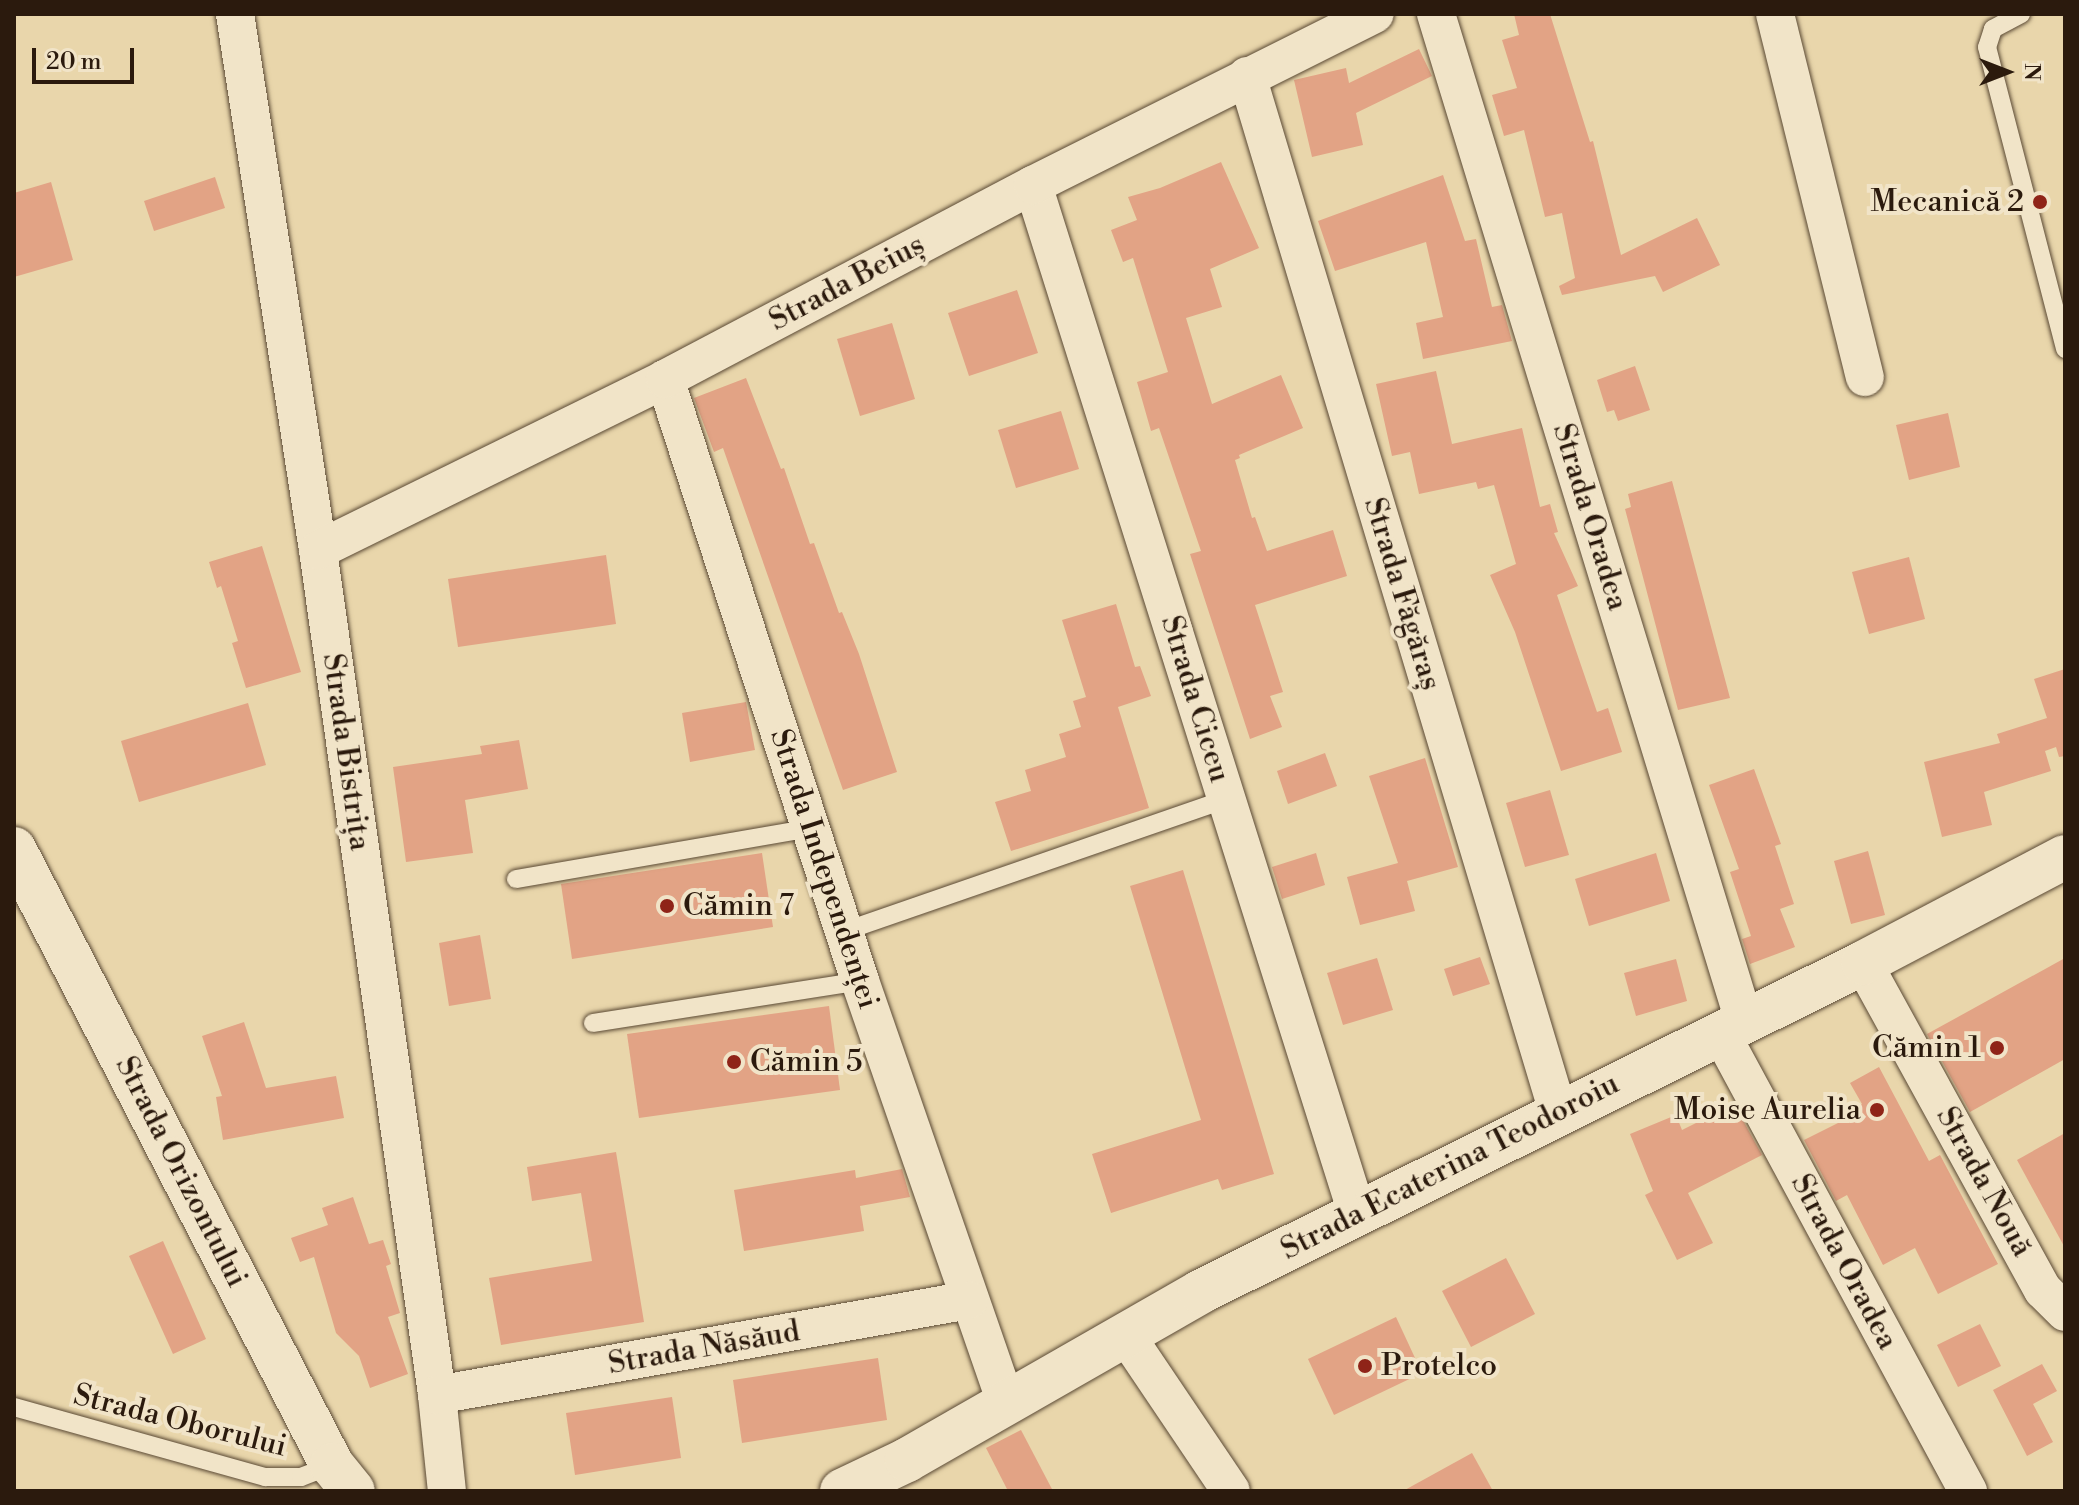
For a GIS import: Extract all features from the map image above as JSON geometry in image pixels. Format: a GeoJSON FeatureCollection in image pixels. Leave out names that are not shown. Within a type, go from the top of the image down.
{"type":"FeatureCollection","features":[{"type":"Feature","properties":{"kind":"main road","name":"Strada Orizontului"},"geometry":{"type":"LineString","coordinates":[[14,849],[343,1478]]}},
{"type":"Feature","properties":{"kind":"main road","name":"Strada Ecaterina Teodoroiu"},"geometry":{"type":"LineString","coordinates":[[842,1491],[907,1460],[1125,1334],[1357,1213],[1863,963],[2065,857]]}},
{"type":"Feature","properties":{"kind":"street","name":"Strada Bistrița"},"geometry":{"type":"LineString","coordinates":[[235,14],[318,550],[437,1395],[447,1491]]}},
{"type":"Feature","properties":{"kind":"street","name":"Strada Beiuș"},"geometry":{"type":"LineString","coordinates":[[318,550],[665,379],[1033,185],[1375,14]]}},
{"type":"Feature","properties":{"kind":"street","name":"Strada Oradea"},"geometry":{"type":"LineString","coordinates":[[1436,14],[1732,1027],[1968,1491]]}},
{"type":"Feature","properties":{"kind":"street"},"geometry":{"type":"LineString","coordinates":[[1775,14],[1865,377]]}},
{"type":"Feature","properties":{"kind":"street","name":"Strada Făgăraș"},"geometry":{"type":"LineString","coordinates":[[1247,76],[1558,1112]]}},
{"type":"Feature","properties":{"kind":"street","name":"Strada Ciceu"},"geometry":{"type":"LineString","coordinates":[[1033,185],[1357,1213]]}},
{"type":"Feature","properties":{"kind":"street","name":"Strada Independenței"},"geometry":{"type":"LineString","coordinates":[[665,379],[860,981],[1006,1402]]}},
{"type":"Feature","properties":{"kind":"street","name":"Strada Nouă"},"geometry":{"type":"LineString","coordinates":[[1863,963],[2043,1290],[2065,1312]]}},
{"type":"Feature","properties":{"kind":"street","name":"Strada Năsăud"},"geometry":{"type":"LineString","coordinates":[[437,1395],[969,1300]]}},
{"type":"Feature","properties":{"kind":"street"},"geometry":{"type":"LineString","coordinates":[[1125,1334],[1231,1491]]}},
{"type":"Feature","properties":{"kind":"lane"},"geometry":{"type":"LineString","coordinates":[[2021,14],[1993,29],[1987,47],[2065,349]]}},
{"type":"Feature","properties":{"kind":"lane"},"geometry":{"type":"LineString","coordinates":[[845,931],[1226,799]]}},
{"type":"Feature","properties":{"kind":"lane"},"geometry":{"type":"LineString","coordinates":[[516,879],[810,828]]}},
{"type":"Feature","properties":{"kind":"lane"},"geometry":{"type":"LineString","coordinates":[[593,1023],[860,981]]}},
{"type":"Feature","properties":{"kind":"lane","name":"Strada Oborului"},"geometry":{"type":"LineString","coordinates":[[14,1407],[265,1477],[343,1478]]}},
{"type":"Feature","properties":{"kind":"building"},"geometry":{"type":"Polygon","coordinates":[[[1514,14],[1550,14],[1590,142],[1593,141],[1621,255],[1697,218],[1720,265],[1663,292],[1655,276],[1562,295],[1559,286],[1575,278],[1562,213],[1545,217],[1524,130],[1504,136],[1492,95],[1517,88],[1502,40],[1519,35],[1514,14]]]}},
{"type":"Feature","properties":{"kind":"building"},"geometry":{"type":"Polygon","coordinates":[[[1419,49],[1432,76],[1356,113],[1363,145],[1312,157],[1294,80],[1346,68],[1349,83],[1419,49]]]}},
{"type":"Feature","properties":{"kind":"building"},"geometry":{"type":"Polygon","coordinates":[[[1221,162],[1259,248],[1210,269],[1222,307],[1186,318],[1212,404],[1281,375],[1303,428],[1239,455],[1240,458],[1235,460],[1252,518],[1255,517],[1267,551],[1333,530],[1347,576],[1255,605],[1283,692],[1270,696],[1282,727],[1250,739],[1190,554],[1201,551],[1159,428],[1151,431],[1137,382],[1168,372],[1133,258],[1123,262],[1111,230],[1137,220],[1128,197],[1160,188],[1221,162]]]}},
{"type":"Feature","properties":{"kind":"building"},"geometry":{"type":"Polygon","coordinates":[[[1443,175],[1465,241],[1476,239],[1492,307],[1502,305],[1512,341],[1423,359],[1416,323],[1443,317],[1426,242],[1335,271],[1318,221],[1443,175]]]}},
{"type":"Feature","properties":{"kind":"building"},"geometry":{"type":"Polygon","coordinates":[[[215,177],[225,208],[154,231],[144,201],[215,177]]]}},
{"type":"Feature","properties":{"kind":"building"},"geometry":{"type":"Polygon","coordinates":[[[51,182],[73,260],[14,277],[14,193],[51,182]]]}},
{"type":"Feature","properties":{"kind":"building"},"geometry":{"type":"Polygon","coordinates":[[[1017,290],[1038,353],[969,376],[948,313],[1017,290]]]}},
{"type":"Feature","properties":{"kind":"building"},"geometry":{"type":"Polygon","coordinates":[[[892,323],[915,399],[860,416],[837,339],[892,323]]]}},
{"type":"Feature","properties":{"kind":"building"},"geometry":{"type":"Polygon","coordinates":[[[1635,366],[1650,410],[1618,421],[1614,410],[1607,412],[1597,380],[1635,366]]]}},
{"type":"Feature","properties":{"kind":"building"},"geometry":{"type":"Polygon","coordinates":[[[1436,371],[1452,444],[1522,428],[1540,507],[1550,504],[1558,532],[1554,533],[1578,586],[1557,595],[1597,712],[1608,708],[1622,752],[1561,771],[1515,632],[1490,575],[1516,564],[1494,485],[1478,489],[1476,482],[1419,494],[1410,452],[1392,456],[1376,384],[1436,371]]]}},
{"type":"Feature","properties":{"kind":"building"},"geometry":{"type":"Polygon","coordinates":[[[746,378],[781,469],[784,468],[810,544],[814,543],[839,613],[842,612],[859,654],[897,772],[843,790],[723,448],[714,452],[694,398],[746,378]]]}},
{"type":"Feature","properties":{"kind":"building"},"geometry":{"type":"Polygon","coordinates":[[[1061,411],[1079,469],[1016,488],[998,430],[1061,411]]]}},
{"type":"Feature","properties":{"kind":"building"},"geometry":{"type":"Polygon","coordinates":[[[1948,413],[1960,467],[1909,480],[1896,425],[1948,413]]]}},
{"type":"Feature","properties":{"kind":"building"},"geometry":{"type":"Polygon","coordinates":[[[1672,481],[1730,698],[1678,710],[1625,509],[1631,507],[1628,494],[1672,481]]]}},
{"type":"Feature","properties":{"kind":"building"},"geometry":{"type":"Polygon","coordinates":[[[262,546],[301,672],[246,688],[232,643],[238,641],[221,586],[217,588],[209,562],[262,546]]]}},
{"type":"Feature","properties":{"kind":"building"},"geometry":{"type":"Polygon","coordinates":[[[606,555],[616,624],[458,647],[448,579],[606,555]]]}},
{"type":"Feature","properties":{"kind":"building"},"geometry":{"type":"Polygon","coordinates":[[[1909,557],[1925,619],[1869,634],[1852,572],[1909,557]]]}},
{"type":"Feature","properties":{"kind":"building"},"geometry":{"type":"Polygon","coordinates":[[[1116,604],[1135,667],[1140,666],[1151,696],[1118,707],[1149,808],[1011,851],[995,802],[1031,791],[1025,770],[1066,757],[1059,734],[1081,727],[1073,701],[1086,697],[1062,620],[1116,604]]]}},
{"type":"Feature","properties":{"kind":"building"},"geometry":{"type":"Polygon","coordinates":[[[2065,669],[2065,756],[2059,757],[2056,747],[2045,751],[2051,771],[1984,792],[1992,825],[1942,837],[1924,762],[2000,743],[1997,734],[2047,718],[2034,679],[2065,669]]]}},
{"type":"Feature","properties":{"kind":"building"},"geometry":{"type":"Polygon","coordinates":[[[746,702],[755,750],[690,762],[682,713],[746,702]]]}},
{"type":"Feature","properties":{"kind":"building"},"geometry":{"type":"Polygon","coordinates":[[[248,703],[266,765],[139,802],[121,741],[248,703]]]}},
{"type":"Feature","properties":{"kind":"building"},"geometry":{"type":"Polygon","coordinates":[[[519,740],[528,789],[465,800],[473,853],[406,862],[393,767],[482,754],[480,746],[519,740]]]}},
{"type":"Feature","properties":{"kind":"building"},"geometry":{"type":"Polygon","coordinates":[[[1325,753],[1337,786],[1288,804],[1277,771],[1325,753]]]}},
{"type":"Feature","properties":{"kind":"building"},"geometry":{"type":"Polygon","coordinates":[[[1425,758],[1458,867],[1407,881],[1415,911],[1360,925],[1347,877],[1398,863],[1369,776],[1425,758]]]}},
{"type":"Feature","properties":{"kind":"building"},"geometry":{"type":"Polygon","coordinates":[[[1754,769],[1781,844],[1775,846],[1794,904],[1780,909],[1795,947],[1750,964],[1742,939],[1751,936],[1730,872],[1739,869],[1709,785],[1754,769]]]}},
{"type":"Feature","properties":{"kind":"building"},"geometry":{"type":"Polygon","coordinates":[[[1550,790],[1569,855],[1525,867],[1506,803],[1550,790]]]}},
{"type":"Feature","properties":{"kind":"building"},"geometry":{"type":"Polygon","coordinates":[[[1868,851],[1885,915],[1851,924],[1834,861],[1868,851]]]}},
{"type":"Feature","properties":{"kind":"building","name":"Cămin 7"},"geometry":{"type":"Polygon","coordinates":[[[762,853],[773,927],[572,959],[561,884],[762,853]]]}},
{"type":"Feature","properties":{"kind":"building"},"geometry":{"type":"Polygon","coordinates":[[[1316,853],[1325,885],[1282,899],[1272,867],[1316,853]]]}},
{"type":"Feature","properties":{"kind":"building"},"geometry":{"type":"Polygon","coordinates":[[[1656,853],[1670,901],[1589,926],[1575,879],[1656,853]]]}},
{"type":"Feature","properties":{"kind":"building"},"geometry":{"type":"Polygon","coordinates":[[[1183,870],[1274,1174],[1222,1190],[1218,1179],[1111,1213],[1092,1154],[1201,1120],[1130,886],[1183,870]]]}},
{"type":"Feature","properties":{"kind":"building"},"geometry":{"type":"Polygon","coordinates":[[[480,935],[491,999],[449,1006],[439,943],[480,935]]]}},
{"type":"Feature","properties":{"kind":"building"},"geometry":{"type":"Polygon","coordinates":[[[1480,957],[1490,984],[1453,996],[1444,969],[1480,957]]]}},
{"type":"Feature","properties":{"kind":"building"},"geometry":{"type":"Polygon","coordinates":[[[1377,958],[1393,1010],[1343,1025],[1327,973],[1377,958]]]}},
{"type":"Feature","properties":{"kind":"building","name":"Cămin 1"},"geometry":{"type":"Polygon","coordinates":[[[2065,958],[2065,1059],[1970,1112],[1927,1034],[2065,958]]]}},
{"type":"Feature","properties":{"kind":"building"},"geometry":{"type":"Polygon","coordinates":[[[1676,959],[1687,1001],[1636,1016],[1624,973],[1676,959]]]}},
{"type":"Feature","properties":{"kind":"building","name":"Cămin 5"},"geometry":{"type":"Polygon","coordinates":[[[829,1006],[840,1090],[639,1118],[627,1034],[829,1006]]]}},
{"type":"Feature","properties":{"kind":"building"},"geometry":{"type":"Polygon","coordinates":[[[244,1022],[266,1088],[336,1076],[344,1118],[223,1140],[216,1097],[222,1096],[202,1036],[244,1022]]]}},
{"type":"Feature","properties":{"kind":"building"},"geometry":{"type":"Polygon","coordinates":[[[1879,1067],[1929,1161],[1940,1155],[1998,1264],[1938,1294],[1915,1248],[1883,1265],[1847,1195],[1836,1201],[1804,1140],[1844,1120],[1842,1115],[1862,1104],[1850,1083],[1879,1067]]]}},
{"type":"Feature","properties":{"kind":"building"},"geometry":{"type":"Polygon","coordinates":[[[1734,1104],[1762,1155],[1688,1193],[1713,1243],[1677,1260],[1645,1195],[1653,1191],[1630,1134],[1676,1115],[1682,1130],[1734,1104]]]}},
{"type":"Feature","properties":{"kind":"building"},"geometry":{"type":"Polygon","coordinates":[[[2065,1133],[2065,1248],[2017,1160],[2065,1133]]]}},
{"type":"Feature","properties":{"kind":"building"},"geometry":{"type":"Polygon","coordinates":[[[616,1152],[644,1322],[501,1345],[489,1278],[592,1261],[581,1193],[532,1201],[527,1167],[616,1152]]]}},
{"type":"Feature","properties":{"kind":"building"},"geometry":{"type":"Polygon","coordinates":[[[902,1169],[910,1197],[860,1206],[864,1231],[744,1251],[734,1190],[855,1170],[856,1178],[902,1169]]]}},
{"type":"Feature","properties":{"kind":"building"},"geometry":{"type":"Polygon","coordinates":[[[353,1197],[369,1244],[383,1240],[391,1264],[386,1266],[400,1313],[388,1317],[408,1374],[370,1388],[359,1356],[336,1333],[314,1257],[300,1262],[291,1238],[328,1225],[322,1208],[353,1197]]]}},
{"type":"Feature","properties":{"kind":"building"},"geometry":{"type":"Polygon","coordinates":[[[163,1241],[206,1339],[173,1354],[129,1256],[163,1241]]]}},
{"type":"Feature","properties":{"kind":"building"},"geometry":{"type":"Polygon","coordinates":[[[1506,1258],[1535,1314],[1471,1347],[1442,1291],[1506,1258]]]}},
{"type":"Feature","properties":{"kind":"building","name":"Protelco"},"geometry":{"type":"Polygon","coordinates":[[[1396,1317],[1422,1373],[1334,1415],[1308,1359],[1396,1317]]]}},
{"type":"Feature","properties":{"kind":"building"},"geometry":{"type":"Polygon","coordinates":[[[1980,1324],[2001,1366],[1958,1387],[1937,1345],[1980,1324]]]}},
{"type":"Feature","properties":{"kind":"building"},"geometry":{"type":"Polygon","coordinates":[[[878,1358],[887,1420],[742,1443],[733,1380],[878,1358]]]}},
{"type":"Feature","properties":{"kind":"building"},"geometry":{"type":"Polygon","coordinates":[[[2042,1364],[2057,1391],[2033,1404],[2053,1442],[2027,1456],[1993,1390],[2042,1364]]]}},
{"type":"Feature","properties":{"kind":"building"},"geometry":{"type":"Polygon","coordinates":[[[672,1397],[681,1458],[575,1475],[566,1413],[672,1397]]]}},
{"type":"Feature","properties":{"kind":"building"},"geometry":{"type":"Polygon","coordinates":[[[1021,1430],[1053,1491],[1008,1491],[986,1448],[1021,1430]]]}},
{"type":"Feature","properties":{"kind":"building"},"geometry":{"type":"Polygon","coordinates":[[[1472,1453],[1493,1491],[1403,1491],[1472,1453]]]}},
{"type":"Feature","properties":{"kind":"place","name":"Mecanică 2"},"geometry":{"type":"Point","coordinates":[2040,202]}},
{"type":"Feature","properties":{"kind":"place","name":"Cămin 7"},"geometry":{"type":"Point","coordinates":[667,906]}},
{"type":"Feature","properties":{"kind":"place","name":"Cămin 1"},"geometry":{"type":"Point","coordinates":[1997,1048]}},
{"type":"Feature","properties":{"kind":"place","name":"Cămin 5"},"geometry":{"type":"Point","coordinates":[734,1062]}},
{"type":"Feature","properties":{"kind":"place","name":"Moise Aurelia"},"geometry":{"type":"Point","coordinates":[1877,1110]}},
{"type":"Feature","properties":{"kind":"place","name":"Protelco"},"geometry":{"type":"Point","coordinates":[1365,1366]}}]}
